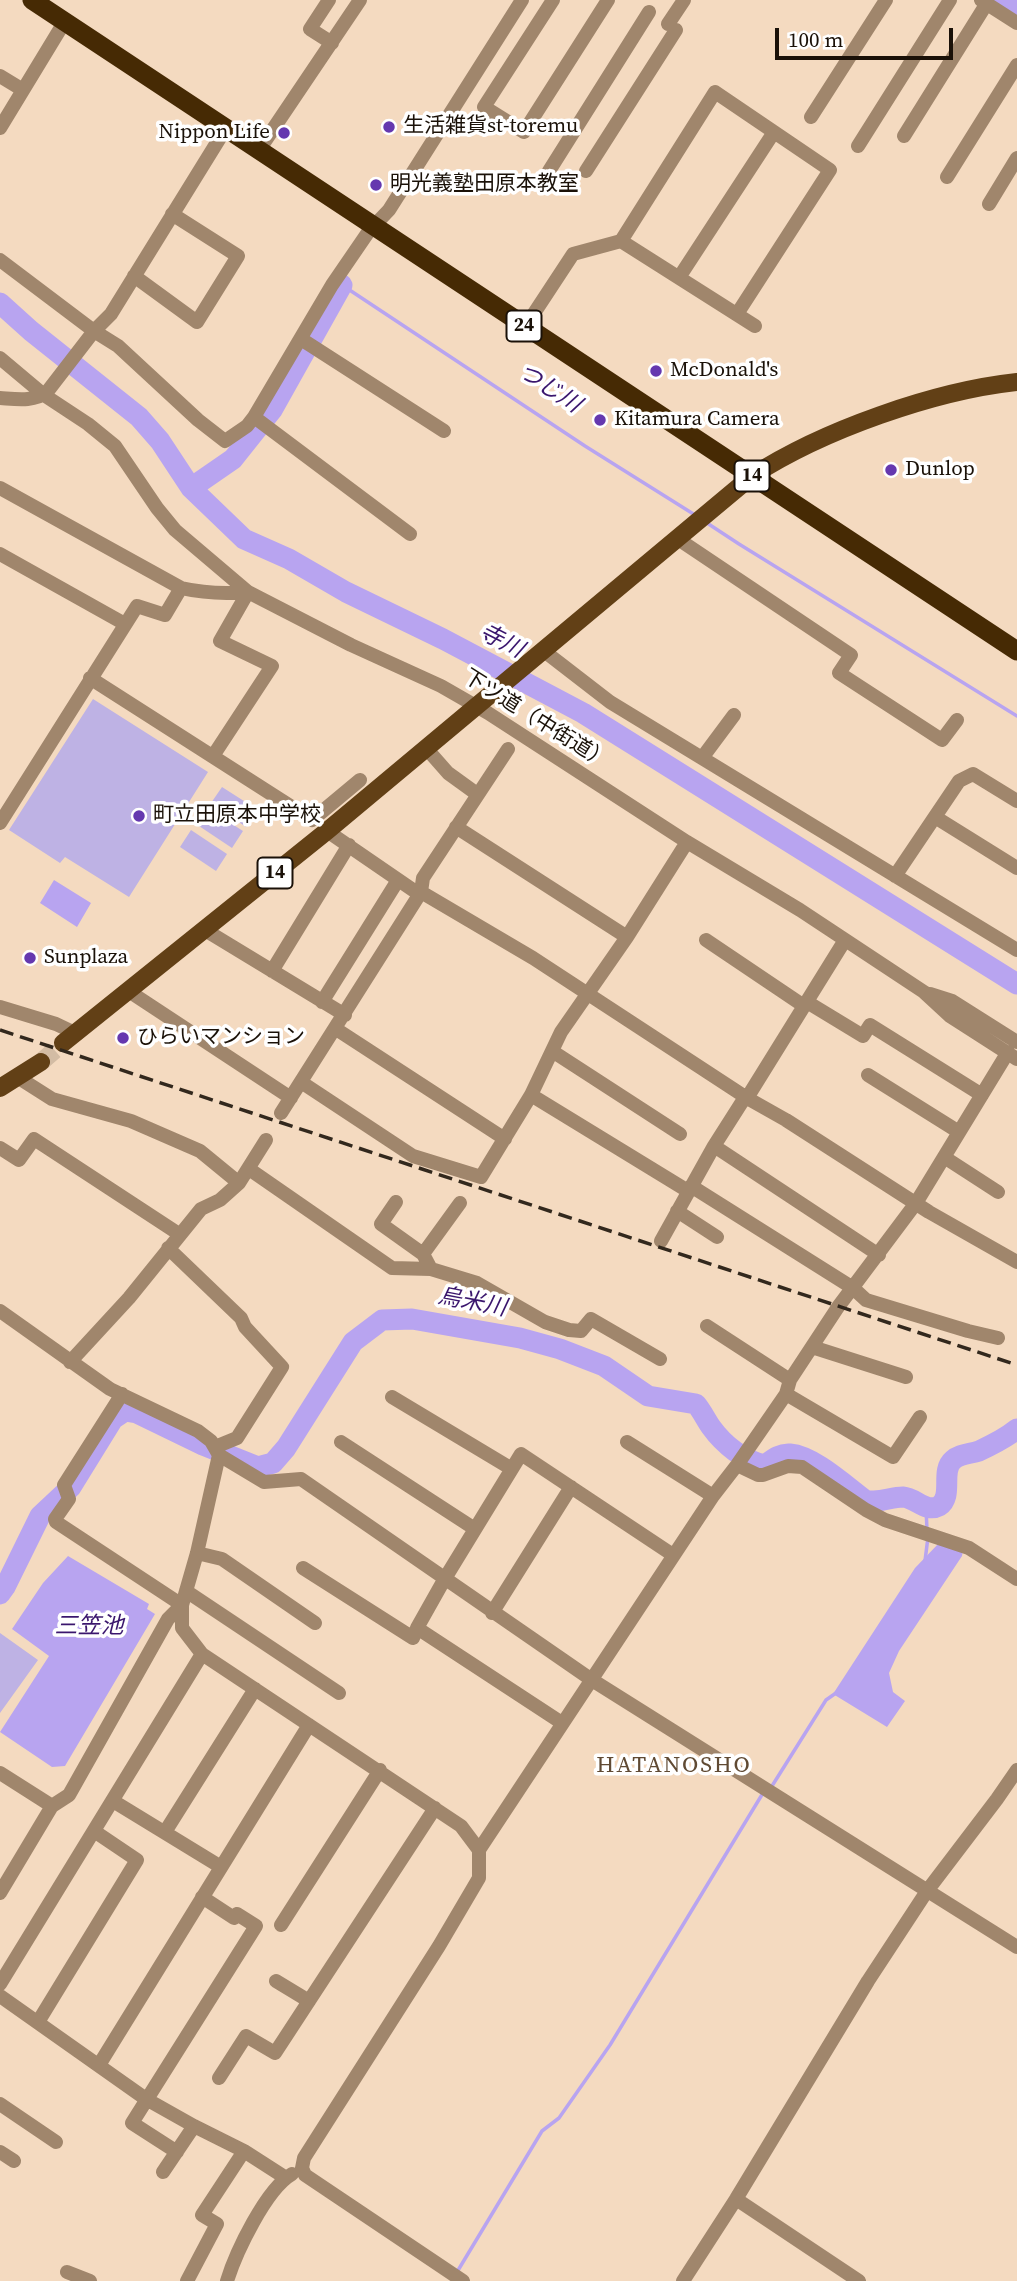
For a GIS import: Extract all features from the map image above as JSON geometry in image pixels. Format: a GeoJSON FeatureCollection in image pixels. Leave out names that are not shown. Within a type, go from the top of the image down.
{"type":"FeatureCollection","features":[{"type":"Feature","properties":{"kind":"highway","name":"24"},"geometry":{"type":"LineString","coordinates":[[32,0],[1017,652]]}},
{"type":"Feature","properties":{"kind":"main road","name":"14"},"geometry":{"type":"LineString","coordinates":[[70,1039],[327,831],[752,476],[785,456],[884,414],[957,393],[1017,382]]}},
{"type":"Feature","properties":{"kind":"main road"},"geometry":{"type":"LineString","coordinates":[[0,1088],[41,1062]]}},
{"type":"Feature","properties":{"kind":"street"},"geometry":{"type":"LineString","coordinates":[[330,0],[310,29],[332,43]]}},
{"type":"Feature","properties":{"kind":"street"},"geometry":{"type":"LineString","coordinates":[[259,150],[360,0]]}},
{"type":"Feature","properties":{"kind":"street"},"geometry":{"type":"LineString","coordinates":[[0,260],[92,334],[118,346],[198,420],[225,441],[247,426],[260,421],[307,343],[332,285],[373,226],[389,210],[523,0]]}},
{"type":"Feature","properties":{"kind":"street"},"geometry":{"type":"LineString","coordinates":[[553,0],[484,107],[524,132],[608,0]]}},
{"type":"Feature","properties":{"kind":"street"},"geometry":{"type":"LineString","coordinates":[[586,171],[672,27],[684,0]]}},
{"type":"Feature","properties":{"kind":"street"},"geometry":{"type":"LineString","coordinates":[[811,117],[886,0]]}},
{"type":"Feature","properties":{"kind":"street"},"geometry":{"type":"LineString","coordinates":[[858,146],[950,0]]}},
{"type":"Feature","properties":{"kind":"street"},"geometry":{"type":"LineString","coordinates":[[904,136],[984,2],[1017,23]]}},
{"type":"Feature","properties":{"kind":"street"},"geometry":{"type":"LineString","coordinates":[[549,171],[649,12]]}},
{"type":"Feature","properties":{"kind":"street"},"geometry":{"type":"LineString","coordinates":[[0,128],[65,21]]}},
{"type":"Feature","properties":{"kind":"street"},"geometry":{"type":"LineString","coordinates":[[947,177],[1017,65]]}},
{"type":"Feature","properties":{"kind":"street"},"geometry":{"type":"LineString","coordinates":[[0,76],[23,90]]}},
{"type":"Feature","properties":{"kind":"street"},"geometry":{"type":"LineString","coordinates":[[525,327],[573,254],[621,241],[715,92],[830,170],[737,314]]}},
{"type":"Feature","properties":{"kind":"street"},"geometry":{"type":"LineString","coordinates":[[0,398],[24,400],[46,394],[92,334],[111,314],[226,128]]}},
{"type":"Feature","properties":{"kind":"street"},"geometry":{"type":"LineString","coordinates":[[680,276],[774,132]]}},
{"type":"Feature","properties":{"kind":"street"},"geometry":{"type":"LineString","coordinates":[[989,204],[1017,158]]}},
{"type":"Feature","properties":{"kind":"street"},"geometry":{"type":"LineString","coordinates":[[134,276],[197,322],[238,256],[172,214]]}},
{"type":"Feature","properties":{"kind":"street"},"geometry":{"type":"LineString","coordinates":[[621,241],[755,326]]}},
{"type":"Feature","properties":{"kind":"street"},"geometry":{"type":"LineString","coordinates":[[307,343],[444,431]]}},
{"type":"Feature","properties":{"kind":"street"},"geometry":{"type":"LineString","coordinates":[[0,358],[115,446],[175,530],[248,592],[220,641],[272,666],[213,756]]}},
{"type":"Feature","properties":{"kind":"street"},"geometry":{"type":"LineString","coordinates":[[260,421],[410,534]]}},
{"type":"Feature","properties":{"kind":"street","name":"下ツ道（中街道）"},"geometry":{"type":"LineString","coordinates":[[0,488],[181,588],[194,591],[248,592],[351,645],[480,703],[687,842],[800,910],[924,992],[950,1016],[1014,1051]]}},
{"type":"Feature","properties":{"kind":"street"},"geometry":{"type":"LineString","coordinates":[[678,539],[850,655],[839,673],[850,681],[942,740],[957,720]]}},
{"type":"Feature","properties":{"kind":"street"},"geometry":{"type":"LineString","coordinates":[[0,554],[125,624]]}},
{"type":"Feature","properties":{"kind":"street"},"geometry":{"type":"LineString","coordinates":[[0,823],[137,606],[165,615],[181,588]]}},
{"type":"Feature","properties":{"kind":"street"},"geometry":{"type":"LineString","coordinates":[[540,655],[611,702],[1017,950]]}},
{"type":"Feature","properties":{"kind":"street"},"geometry":{"type":"LineString","coordinates":[[90,678],[312,820],[360,780]]}},
{"type":"Feature","properties":{"kind":"street"},"geometry":{"type":"LineString","coordinates":[[702,758],[734,715]]}},
{"type":"Feature","properties":{"kind":"street"},"geometry":{"type":"LineString","coordinates":[[426,748],[448,773],[477,793]]}},
{"type":"Feature","properties":{"kind":"street"},"geometry":{"type":"LineString","coordinates":[[281,1113],[421,892],[424,878],[477,793],[508,749]]}},
{"type":"Feature","properties":{"kind":"street"},"geometry":{"type":"LineString","coordinates":[[895,876],[959,781],[973,774],[1017,801]]}},
{"type":"Feature","properties":{"kind":"street"},"geometry":{"type":"LineString","coordinates":[[935,817],[1017,868]]}},
{"type":"Feature","properties":{"kind":"street"},"geometry":{"type":"LineString","coordinates":[[456,827],[627,937]]}},
{"type":"Feature","properties":{"kind":"street"},"geometry":{"type":"LineString","coordinates":[[327,831],[413,890],[421,892],[533,958],[747,1098],[968,1236],[1017,1262]]}},
{"type":"Feature","properties":{"kind":"street"},"geometry":{"type":"LineString","coordinates":[[301,1082],[413,1156],[481,1177],[531,1096],[561,1032],[627,937],[687,842]]}},
{"type":"Feature","properties":{"kind":"street"},"geometry":{"type":"LineString","coordinates":[[272,971],[349,845]]}},
{"type":"Feature","properties":{"kind":"street"},"geometry":{"type":"LineString","coordinates":[[323,1002],[398,880]]}},
{"type":"Feature","properties":{"kind":"street"},"geometry":{"type":"LineString","coordinates":[[205,930],[345,1015]]}},
{"type":"Feature","properties":{"kind":"street"},"geometry":{"type":"LineString","coordinates":[[706,940],[806,1004],[863,1036],[870,1025],[982,1095]]}},
{"type":"Feature","properties":{"kind":"street"},"geometry":{"type":"LineString","coordinates":[[661,1241],[714,1146],[845,940]]}},
{"type":"Feature","properties":{"kind":"street"},"geometry":{"type":"LineString","coordinates":[[130,992],[290,1098]]}},
{"type":"Feature","properties":{"kind":"street"},"geometry":{"type":"LineString","coordinates":[[0,1007],[56,1024],[70,1039]]}},
{"type":"Feature","properties":{"kind":"street"},"geometry":{"type":"LineString","coordinates":[[335,1029],[505,1139]]}},
{"type":"Feature","properties":{"kind":"street"},"geometry":{"type":"LineString","coordinates":[[552,1051],[680,1134]]}},
{"type":"Feature","properties":{"kind":"street"},"geometry":{"type":"LineString","coordinates":[[303,2171],[304,2158],[439,1946],[479,1878],[479,1850],[813,1347],[916,1203],[982,1095],[1014,1051]]}},
{"type":"Feature","properties":{"kind":"street"},"geometry":{"type":"LineString","coordinates":[[868,1075],[959,1132]]}},
{"type":"Feature","properties":{"kind":"street"},"geometry":{"type":"LineString","coordinates":[[19,1077],[52,1099],[131,1121],[200,1152],[239,1183]]}},
{"type":"Feature","properties":{"kind":"street"},"geometry":{"type":"LineString","coordinates":[[531,1096],[853,1288],[866,1300],[998,1338]]}},
{"type":"Feature","properties":{"kind":"street"},"geometry":{"type":"LineString","coordinates":[[0,1148],[19,1160],[34,1139],[179,1234]]}},
{"type":"Feature","properties":{"kind":"street"},"geometry":{"type":"LineString","coordinates":[[70,1362],[129,1298],[201,1209],[220,1200],[239,1183],[266,1140]]}},
{"type":"Feature","properties":{"kind":"street"},"geometry":{"type":"LineString","coordinates":[[714,1146],[879,1255]]}},
{"type":"Feature","properties":{"kind":"street"},"geometry":{"type":"LineString","coordinates":[[944,1157],[998,1192]]}},
{"type":"Feature","properties":{"kind":"street"},"geometry":{"type":"LineString","coordinates":[[249,1169],[392,1268],[431,1269],[477,1283],[545,1322],[569,1330],[581,1331],[591,1319],[660,1359]]}},
{"type":"Feature","properties":{"kind":"street"},"geometry":{"type":"LineString","coordinates":[[396,1202],[381,1224],[423,1254],[431,1269]]}},
{"type":"Feature","properties":{"kind":"street"},"geometry":{"type":"LineString","coordinates":[[423,1254],[460,1203]]}},
{"type":"Feature","properties":{"kind":"street"},"geometry":{"type":"LineString","coordinates":[[677,1211],[717,1237]]}},
{"type":"Feature","properties":{"kind":"street"},"geometry":{"type":"LineString","coordinates":[[168,1248],[241,1318],[282,1367],[237,1438],[217,1451],[197,1553],[184,1598],[182,1628],[202,1654],[461,1826],[479,1850]]}},
{"type":"Feature","properties":{"kind":"street"},"geometry":{"type":"LineString","coordinates":[[0,1311],[70,1362],[122,1394],[198,1431],[211,1441],[217,1451],[264,1482],[301,1479],[592,1680],[1017,1947]]}},
{"type":"Feature","properties":{"kind":"street"},"geometry":{"type":"LineString","coordinates":[[707,1326],[788,1387],[893,1457],[919,1417]]}},
{"type":"Feature","properties":{"kind":"street"},"geometry":{"type":"LineString","coordinates":[[813,1347],[906,1377]]}},
{"type":"Feature","properties":{"kind":"street"},"geometry":{"type":"LineString","coordinates":[[122,1394],[67,1492],[55,1518],[56,1522],[339,1693]]}},
{"type":"Feature","properties":{"kind":"street"},"geometry":{"type":"LineString","coordinates":[[392,1397],[512,1469]]}},
{"type":"Feature","properties":{"kind":"street"},"geometry":{"type":"LineString","coordinates":[[341,1442],[475,1529]]}},
{"type":"Feature","properties":{"kind":"street"},"geometry":{"type":"LineString","coordinates":[[627,1442],[713,1496]]}},
{"type":"Feature","properties":{"kind":"street"},"geometry":{"type":"LineString","coordinates":[[303,1568],[413,1638],[444,1580],[521,1454],[673,1555]]}},
{"type":"Feature","properties":{"kind":"street"},"geometry":{"type":"LineString","coordinates":[[741,1459],[758,1475],[788,1466],[802,1467],[885,1520],[969,1548],[1017,1578]]}},
{"type":"Feature","properties":{"kind":"street"},"geometry":{"type":"LineString","coordinates":[[492,1613],[571,1487]]}},
{"type":"Feature","properties":{"kind":"street"},"geometry":{"type":"LineString","coordinates":[[197,1553],[222,1559],[315,1623]]}},
{"type":"Feature","properties":{"kind":"street"},"geometry":{"type":"LineString","coordinates":[[0,1893],[52,1806],[69,1796],[168,1619],[184,1598]]}},
{"type":"Feature","properties":{"kind":"street"},"geometry":{"type":"LineString","coordinates":[[417,1628],[562,1723]]}},
{"type":"Feature","properties":{"kind":"street"},"geometry":{"type":"LineString","coordinates":[[0,1984],[202,1654]]}},
{"type":"Feature","properties":{"kind":"street"},"geometry":{"type":"LineString","coordinates":[[165,1832],[255,1689]]}},
{"type":"Feature","properties":{"kind":"street"},"geometry":{"type":"LineString","coordinates":[[99,2065],[309,1725]]}},
{"type":"Feature","properties":{"kind":"street"},"geometry":{"type":"LineString","coordinates":[[281,1924],[380,1770]]}},
{"type":"Feature","properties":{"kind":"street"},"geometry":{"type":"LineString","coordinates":[[683,2281],[736,2199],[868,1980],[927,1891],[1017,1770]]}},
{"type":"Feature","properties":{"kind":"street"},"geometry":{"type":"LineString","coordinates":[[0,1773],[52,1806]]}},
{"type":"Feature","properties":{"kind":"street"},"geometry":{"type":"LineString","coordinates":[[113,1801],[221,1867]]}},
{"type":"Feature","properties":{"kind":"street"},"geometry":{"type":"LineString","coordinates":[[219,2078],[246,2036],[275,2053],[435,1808]]}},
{"type":"Feature","properties":{"kind":"street"},"geometry":{"type":"LineString","coordinates":[[38,2022],[137,1860],[94,1831]]}},
{"type":"Feature","properties":{"kind":"street"},"geometry":{"type":"LineString","coordinates":[[177,2152],[132,2123],[256,1926],[237,1914],[234,1918],[202,1898]]}},
{"type":"Feature","properties":{"kind":"street"},"geometry":{"type":"LineString","coordinates":[[276,1981],[309,2001]]}},
{"type":"Feature","properties":{"kind":"street"},"geometry":{"type":"LineString","coordinates":[[0,1996],[146,2099],[244,2151],[286,2178]]}},
{"type":"Feature","properties":{"kind":"street"},"geometry":{"type":"LineString","coordinates":[[0,2104],[56,2142]]}},
{"type":"Feature","properties":{"kind":"street"},"geometry":{"type":"LineString","coordinates":[[163,2172],[194,2126]]}},
{"type":"Feature","properties":{"kind":"street"},"geometry":{"type":"LineString","coordinates":[[187,2281],[216,2224],[202,2215],[244,2151]]}},
{"type":"Feature","properties":{"kind":"street"},"geometry":{"type":"LineString","coordinates":[[0,2152],[14,2161]]}},
{"type":"Feature","properties":{"kind":"street"},"geometry":{"type":"LineString","coordinates":[[226,2281],[247,2233],[279,2184],[303,2171]]}},
{"type":"Feature","properties":{"kind":"street"},"geometry":{"type":"LineString","coordinates":[[303,2171],[463,2281]]}},
{"type":"Feature","properties":{"kind":"street"},"geometry":{"type":"LineString","coordinates":[[736,2199],[859,2281]]}},
{"type":"Feature","properties":{"kind":"street"},"geometry":{"type":"LineString","coordinates":[[67,2272],[90,2281]]}},
{"type":"Feature","properties":{"kind":"shaded area"},"geometry":{"type":"Polygon","coordinates":[[[93,699],[208,772],[129,897],[65,857],[60,863],[9,830],[93,699]]]}},
{"type":"Feature","properties":{"kind":"shaded area"},"geometry":{"type":"Polygon","coordinates":[[[222,787],[258,810],[246,827],[211,803],[222,787]]]}},
{"type":"Feature","properties":{"kind":"shaded area"},"geometry":{"type":"Polygon","coordinates":[[[207,808],[243,831],[232,848],[196,824],[207,808]]]}},
{"type":"Feature","properties":{"kind":"shaded area"},"geometry":{"type":"Polygon","coordinates":[[[191,830],[227,854],[216,871],[180,847],[191,830]]]}},
{"type":"Feature","properties":{"kind":"shaded area"},"geometry":{"type":"Polygon","coordinates":[[[0,1633],[38,1660],[0,1713],[0,1633]]]}},
{"type":"Feature","properties":{"kind":"water"},"geometry":{"type":"Polygon","coordinates":[[[54,880],[91,903],[77,927],[40,903],[54,880]]]}},
{"type":"Feature","properties":{"kind":"water"},"geometry":{"type":"Polygon","coordinates":[[[940,1542],[963,1550],[962,1556],[899,1651],[889,1673],[893,1692],[905,1701],[887,1727],[833,1694],[915,1568],[940,1542]]]}},
{"type":"Feature","properties":{"kind":"water","name":"三笠池"},"geometry":{"type":"Polygon","coordinates":[[[68,1556],[149,1604],[147,1609],[155,1614],[65,1766],[52,1767],[0,1732],[49,1656],[12,1629],[43,1583],[68,1556]]]}},
{"type":"Feature","properties":{"kind":"waterway"},"geometry":{"type":"LineString","coordinates":[[1004,0],[1017,9]]}},
{"type":"Feature","properties":{"kind":"waterway","name":"つじ川"},"geometry":{"type":"LineString","coordinates":[[342,285],[585,446],[695,515]]}},
{"type":"Feature","properties":{"kind":"waterway","name":"つじ川"},"geometry":{"type":"LineString","coordinates":[[191,488],[233,459],[272,410],[342,285]]}},
{"type":"Feature","properties":{"kind":"waterway","name":"寺川"},"geometry":{"type":"LineString","coordinates":[[0,303],[139,417],[160,441],[191,488],[244,539],[289,559],[346,592],[443,639],[583,713],[1017,984]]}},
{"type":"Feature","properties":{"kind":"waterway","name":"つじ川"},"geometry":{"type":"LineString","coordinates":[[707,523],[1017,716]]}},
{"type":"Feature","properties":{"kind":"waterway","name":"烏米川"},"geometry":{"type":"LineString","coordinates":[[0,1594],[40,1516],[71,1487],[113,1419],[125,1411],[137,1413],[203,1445],[258,1467],[273,1463],[286,1448],[353,1342],[382,1320],[412,1319],[520,1338],[560,1349],[604,1366],[648,1396],[696,1404],[722,1440],[750,1460],[765,1465],[783,1455],[799,1456],[819,1466],[870,1501],[903,1497],[930,1508],[939,1506],[946,1496],[947,1470],[955,1458],[984,1449],[1017,1429]]}},
{"type":"Feature","properties":{"kind":"waterway"},"geometry":{"type":"LineString","coordinates":[[926,1508],[927,1530]]}},
{"type":"Feature","properties":{"kind":"waterway"},"geometry":{"type":"LineString","coordinates":[[925,1561],[928,1537]]}},
{"type":"Feature","properties":{"kind":"waterway"},"geometry":{"type":"LineString","coordinates":[[772,1786],[826,1700],[836,1693]]}},
{"type":"Feature","properties":{"kind":"waterway"},"geometry":{"type":"LineString","coordinates":[[457,2272],[542,2131],[559,2118],[610,2045],[763,1793]]}},
{"type":"Feature","properties":{"kind":"tunnel"},"geometry":{"type":"LineString","coordinates":[[41,1062],[63,1043]]}},
{"type":"Feature","properties":{"kind":"railway"},"geometry":{"type":"LineString","coordinates":[[0,1030],[1017,1365]]}},
{"type":"Feature","properties":{"kind":"place","name":"生活雑貨st-toremu"},"geometry":{"type":"Point","coordinates":[389,127]}},
{"type":"Feature","properties":{"kind":"place","name":"Nippon Life"},"geometry":{"type":"Point","coordinates":[284,133]}},
{"type":"Feature","properties":{"kind":"place","name":"明光義塾田原本教室"},"geometry":{"type":"Point","coordinates":[376,185]}},
{"type":"Feature","properties":{"kind":"place","name":"McDonald's"},"geometry":{"type":"Point","coordinates":[656,371]}},
{"type":"Feature","properties":{"kind":"place","name":"Kitamura Camera"},"geometry":{"type":"Point","coordinates":[600,420]}},
{"type":"Feature","properties":{"kind":"place","name":"Dunlop"},"geometry":{"type":"Point","coordinates":[891,470]}},
{"type":"Feature","properties":{"kind":"place","name":"町立田原本中学校"},"geometry":{"type":"Point","coordinates":[139,816]}},
{"type":"Feature","properties":{"kind":"place","name":"Sunplaza"},"geometry":{"type":"Point","coordinates":[30,958]}},
{"type":"Feature","properties":{"kind":"place","name":"ひらいマンション"},"geometry":{"type":"Point","coordinates":[123,1038]}},
{"type":"Feature","properties":{"kind":"district","name":"HATANOSHO"},"geometry":{"type":"Point","coordinates":[674,1766]}}]}
